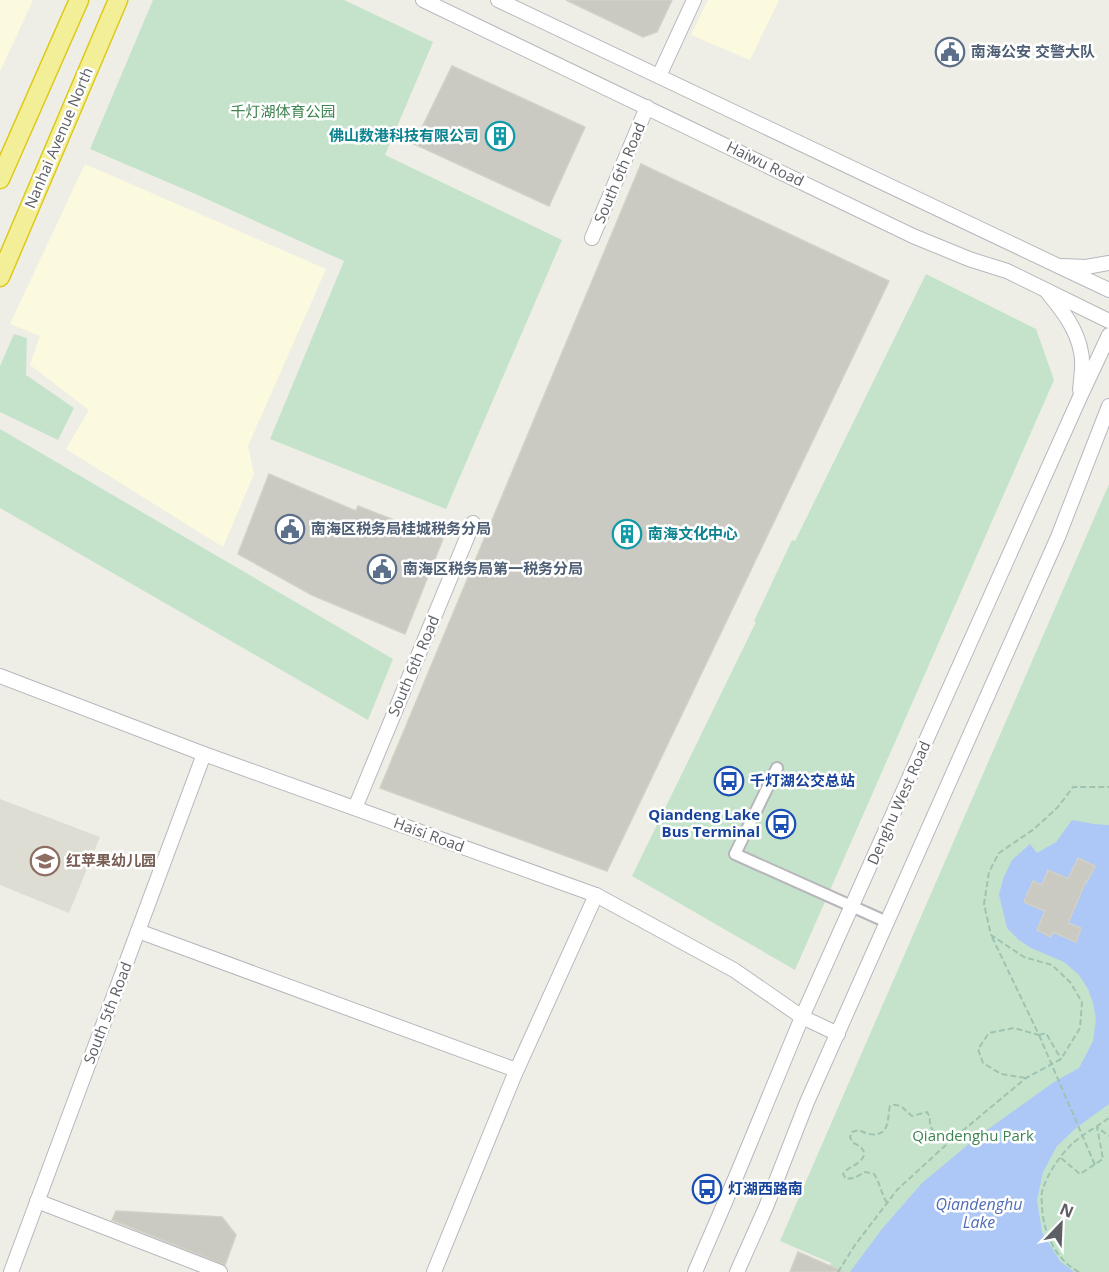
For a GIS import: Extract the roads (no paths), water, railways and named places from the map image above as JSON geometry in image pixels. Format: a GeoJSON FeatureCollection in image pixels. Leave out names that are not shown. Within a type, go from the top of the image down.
{"type":"FeatureCollection","features":[{"type":"Feature","properties":{"kind":"highway"},"geometry":{"type":"LineString","coordinates":[[0,179],[79,0]]}},
{"type":"Feature","properties":{"kind":"highway","name":"Nanhai Avenue North"},"geometry":{"type":"LineString","coordinates":[[0,277],[118,0]]}},
{"type":"Feature","properties":{"kind":"main road","name":"Haiwu Road"},"geometry":{"type":"LineString","coordinates":[[423,0],[913,236],[969,259],[1007,271],[1109,321]]}},
{"type":"Feature","properties":{"kind":"main road"},"geometry":{"type":"LineString","coordinates":[[498,0],[1109,290]]}},
{"type":"Feature","properties":{"kind":"main road"},"geometry":{"type":"LineString","coordinates":[[659,76],[694,0]]}},
{"type":"Feature","properties":{"kind":"main road","name":"South 6th Road"},"geometry":{"type":"LineString","coordinates":[[592,238],[647,107]]}},
{"type":"Feature","properties":{"kind":"main road"},"geometry":{"type":"LineString","coordinates":[[1057,265],[1086,267],[1109,263]]}},
{"type":"Feature","properties":{"kind":"main road"},"geometry":{"type":"LineString","coordinates":[[1045,289],[1065,314],[1082,352],[1080,396]]}},
{"type":"Feature","properties":{"kind":"main road","name":"Denghu West Road"},"geometry":{"type":"LineString","coordinates":[[694,1272],[802,1017],[1109,335]]}},
{"type":"Feature","properties":{"kind":"main road"},"geometry":{"type":"LineString","coordinates":[[737,1272],[766,1207],[807,1102],[1058,537],[1109,406]]}},
{"type":"Feature","properties":{"kind":"main road","name":"South 6th Road"},"geometry":{"type":"LineString","coordinates":[[355,808],[473,523]]}},
{"type":"Feature","properties":{"kind":"main road","name":"Haisi Road"},"geometry":{"type":"LineString","coordinates":[[0,676],[204,754],[596,895],[735,970],[802,1017],[838,1034]]}},
{"type":"Feature","properties":{"kind":"main road","name":"South 5th Road"},"geometry":{"type":"LineString","coordinates":[[12,1272],[204,754]]}},
{"type":"Feature","properties":{"kind":"main road"},"geometry":{"type":"LineString","coordinates":[[434,1272],[516,1070],[596,895]]}},
{"type":"Feature","properties":{"kind":"main road"},"geometry":{"type":"LineString","coordinates":[[138,931],[516,1070]]}},
{"type":"Feature","properties":{"kind":"main road"},"geometry":{"type":"LineString","coordinates":[[37,1201],[197,1268],[220,1272]]}},
{"type":"Feature","properties":{"kind":"street"},"geometry":{"type":"LineString","coordinates":[[777,768],[735,854],[887,922]]}},
{"type":"Feature","properties":{"kind":"water","name":"Qiandenghu Lake"},"geometry":{"type":"Polygon","coordinates":[[[1072,820],[1109,825],[1109,1104],[1076,1128],[1057,1146],[1043,1172],[1037,1200],[1042,1232],[1060,1261],[1074,1272],[850,1272],[882,1229],[922,1183],[976,1138],[1054,1082],[1079,1068],[1093,1041],[1096,1019],[1093,1003],[1079,975],[1064,962],[1031,948],[1007,928],[999,895],[1003,879],[1012,860],[1030,844],[1037,853],[1056,842],[1072,820]]]}},
{"type":"Feature","properties":{"kind":"place","name":"南海公安 交警大队"},"geometry":{"type":"Point","coordinates":[950,52]}},
{"type":"Feature","properties":{"kind":"place","name":"佛山数港科技有限公司"},"geometry":{"type":"Point","coordinates":[500,136]}},
{"type":"Feature","properties":{"kind":"place","name":"南海区税务局桂城税务分局"},"geometry":{"type":"Point","coordinates":[290,529]}},
{"type":"Feature","properties":{"kind":"place","name":"南海文化中心"},"geometry":{"type":"Point","coordinates":[627,534]}},
{"type":"Feature","properties":{"kind":"place","name":"南海区税务局第一税务分局"},"geometry":{"type":"Point","coordinates":[382,569]}},
{"type":"Feature","properties":{"kind":"place","name":"千灯湖公交总站"},"geometry":{"type":"Point","coordinates":[729,781]}},
{"type":"Feature","properties":{"kind":"place","name":"Qiandeng Lake Bus Terminal"},"geometry":{"type":"Point","coordinates":[781,824]}},
{"type":"Feature","properties":{"kind":"place","name":"红苹果幼儿园"},"geometry":{"type":"Point","coordinates":[45,861]}},
{"type":"Feature","properties":{"kind":"place","name":"灯湖西路南"},"geometry":{"type":"Point","coordinates":[707,1189]}},
{"type":"Feature","properties":{"kind":"park label","name":"千灯湖体育公园"},"geometry":{"type":"Point","coordinates":[283,112]}},
{"type":"Feature","properties":{"kind":"park label","name":"Qiandenghu Park"},"geometry":{"type":"Point","coordinates":[973,1136]}}]}
